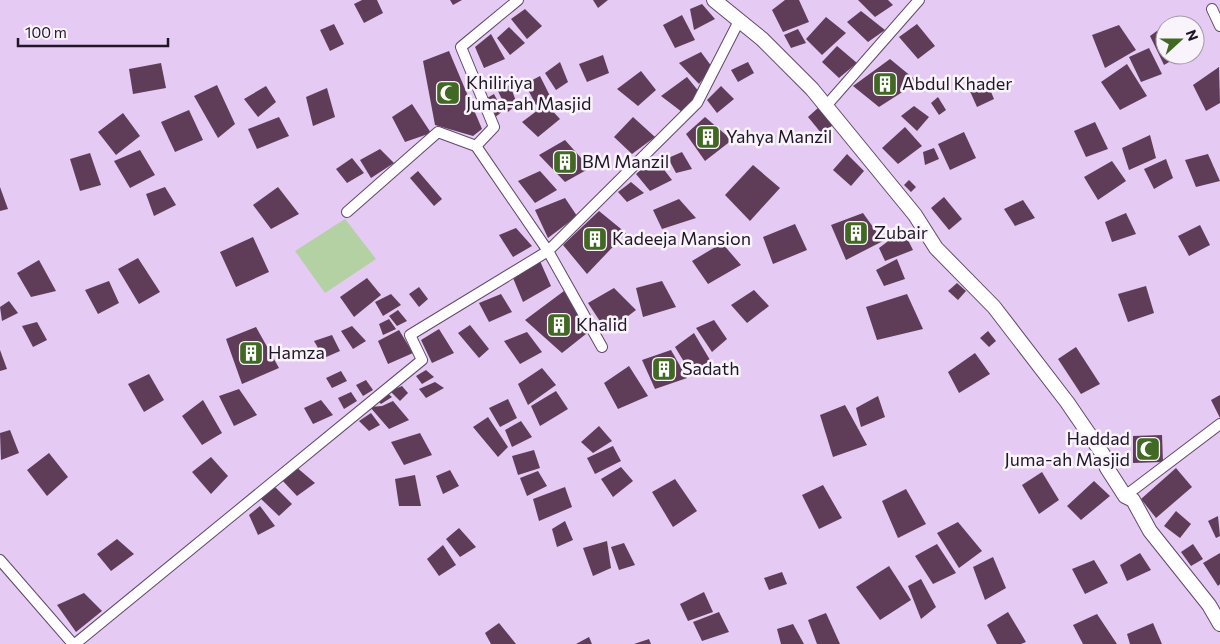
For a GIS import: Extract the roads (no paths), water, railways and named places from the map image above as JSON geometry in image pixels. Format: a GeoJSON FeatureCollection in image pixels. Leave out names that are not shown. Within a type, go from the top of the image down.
{"type":"FeatureCollection","features":[{"type":"Feature","properties":{"kind":"main road"},"geometry":{"type":"LineString","coordinates":[[714,0],[788,63],[826,106],[915,215],[936,248],[985,297],[1024,344],[1104,456],[1107,468],[1125,496],[1133,500],[1150,531],[1209,605],[1220,624]]}},
{"type":"Feature","properties":{"kind":"street"},"geometry":{"type":"LineString","coordinates":[[476,146],[494,127],[461,47],[518,0]]}},
{"type":"Feature","properties":{"kind":"street"},"geometry":{"type":"LineString","coordinates":[[826,106],[919,0]]}},
{"type":"Feature","properties":{"kind":"street"},"geometry":{"type":"LineString","coordinates":[[1212,9],[1220,26]]}},
{"type":"Feature","properties":{"kind":"street"},"geometry":{"type":"LineString","coordinates":[[0,560],[74,644],[422,360],[410,335],[548,251],[697,103],[739,21]]}},
{"type":"Feature","properties":{"kind":"street"},"geometry":{"type":"LineString","coordinates":[[347,212],[438,132],[476,146],[548,251],[602,347]]}},
{"type":"Feature","properties":{"kind":"street"},"geometry":{"type":"LineString","coordinates":[[1125,496],[1220,424]]}},
{"type":"Feature","properties":{"kind":"place","name":"Abdul Khader"},"geometry":{"type":"Point","coordinates":[885,84]}},
{"type":"Feature","properties":{"kind":"place","name":"Khiliriya Juma-ah Masjid"},"geometry":{"type":"Point","coordinates":[448,93]}},
{"type":"Feature","properties":{"kind":"place","name":"Yahya Manzil"},"geometry":{"type":"Point","coordinates":[708,137]}},
{"type":"Feature","properties":{"kind":"place","name":"BM Manzil"},"geometry":{"type":"Point","coordinates":[565,162]}},
{"type":"Feature","properties":{"kind":"place","name":"Zubair"},"geometry":{"type":"Point","coordinates":[856,233]}},
{"type":"Feature","properties":{"kind":"place","name":"Kadeeja Mansion"},"geometry":{"type":"Point","coordinates":[595,239]}},
{"type":"Feature","properties":{"kind":"place","name":"Khalid"},"geometry":{"type":"Point","coordinates":[559,325]}},
{"type":"Feature","properties":{"kind":"place","name":"Hamza"},"geometry":{"type":"Point","coordinates":[251,353]}},
{"type":"Feature","properties":{"kind":"place","name":"Sadath"},"geometry":{"type":"Point","coordinates":[664,369]}},
{"type":"Feature","properties":{"kind":"place","name":"Haddad Juma-ah Masjid"},"geometry":{"type":"Point","coordinates":[1148,449]}}]}
